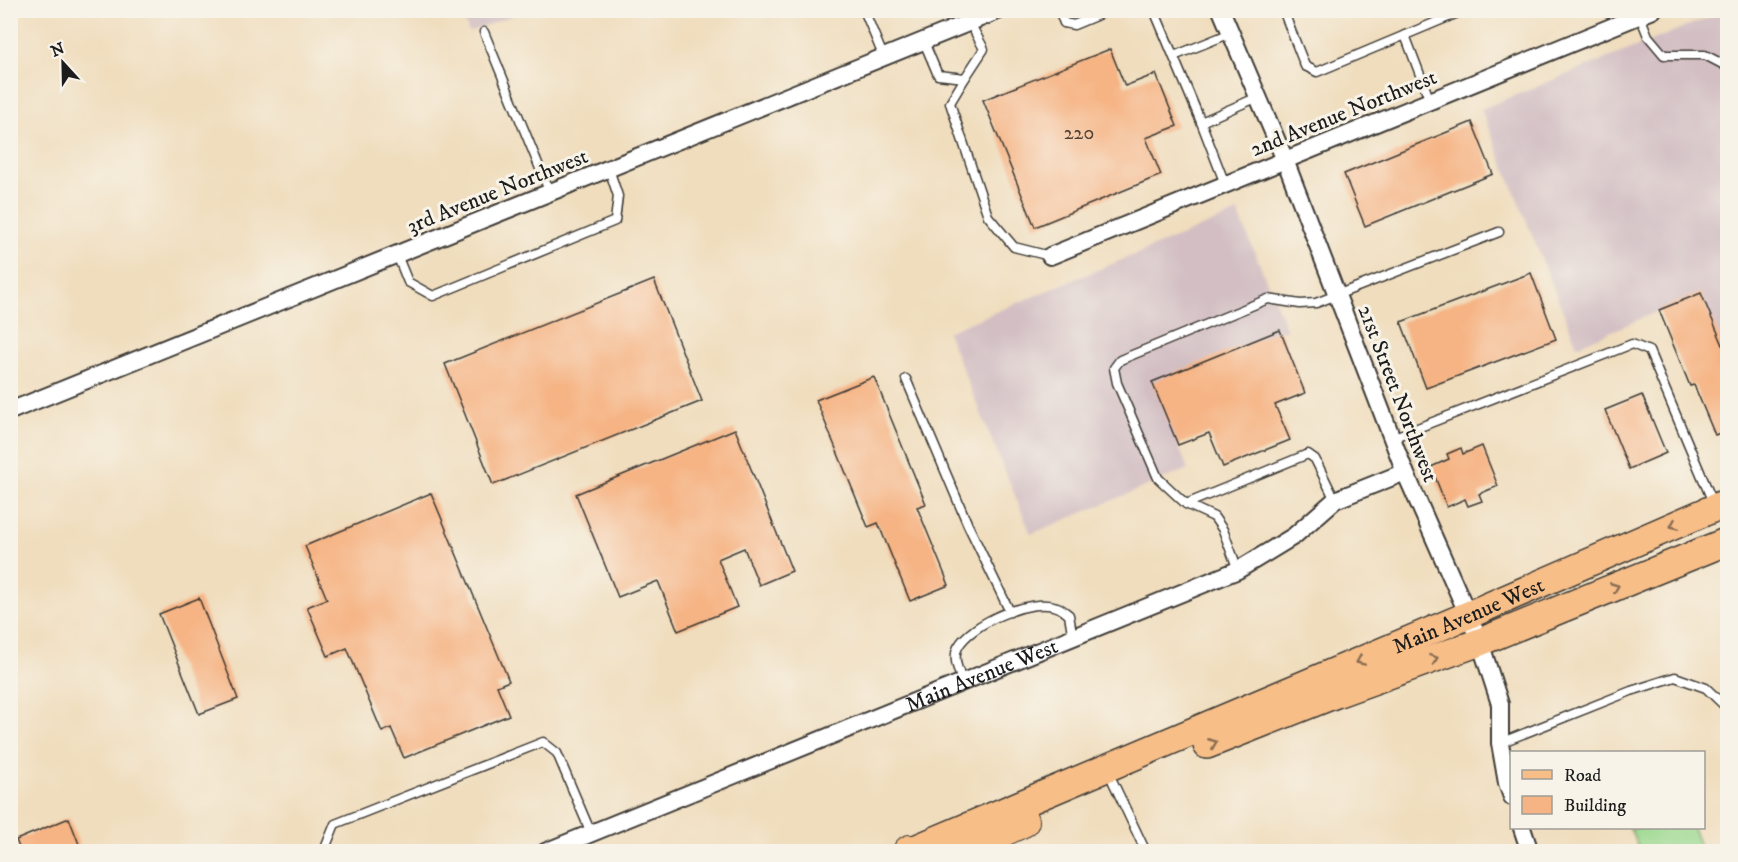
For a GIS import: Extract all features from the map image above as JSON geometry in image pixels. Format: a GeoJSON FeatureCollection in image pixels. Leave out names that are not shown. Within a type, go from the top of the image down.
{"type":"FeatureCollection","features":[{"type":"Feature","properties":{"kind":"highway"},"geometry":{"type":"LineString","coordinates":[[955,852],[1023,820]]}},
{"type":"Feature","properties":{"kind":"highway"},"geometry":{"type":"LineString","coordinates":[[972,852],[1023,820]]}},
{"type":"Feature","properties":{"kind":"main road","name":"Main Avenue West"},"geometry":{"type":"LineString","coordinates":[[909,851],[1466,616],[1721,505]]}},
{"type":"Feature","properties":{"kind":"main road","name":"Main Avenue West"},"geometry":{"type":"LineString","coordinates":[[1023,820],[1336,694],[1480,642],[1728,541]]}},
{"type":"Feature","properties":{"kind":"street","name":"3rd Avenue Northwest"},"geometry":{"type":"LineString","coordinates":[[10,411],[1000,10]]}},
{"type":"Feature","properties":{"kind":"street","name":"21st Street Northwest"},"geometry":{"type":"LineString","coordinates":[[1221,10],[1285,160],[1404,472],[1466,616],[1480,642],[1500,704],[1500,742],[1510,791]]}},
{"type":"Feature","properties":{"kind":"street","name":"2nd Avenue Northwest"},"geometry":{"type":"LineString","coordinates":[[1050,256],[1646,13]]}},
{"type":"Feature","properties":{"kind":"street","name":"Main Avenue West"},"geometry":{"type":"LineString","coordinates":[[544,852],[1238,570],[1294,536],[1335,500],[1404,472]]}},
{"type":"Feature","properties":{"kind":"street"},"geometry":{"type":"LineString","coordinates":[[1522,829],[1530,852]]}},
{"type":"Feature","properties":{"kind":"lane"},"geometry":{"type":"LineString","coordinates":[[864,10],[884,58]]}},
{"type":"Feature","properties":{"kind":"lane"},"geometry":{"type":"LineString","coordinates":[[1059,10],[1064,23],[1074,25],[1110,10]]}},
{"type":"Feature","properties":{"kind":"lane"},"geometry":{"type":"LineString","coordinates":[[1154,10],[1225,184]]}},
{"type":"Feature","properties":{"kind":"lane"},"geometry":{"type":"LineString","coordinates":[[1283,10],[1305,66],[1317,72],[1465,10]]}},
{"type":"Feature","properties":{"kind":"lane"},"geometry":{"type":"LineString","coordinates":[[1646,13],[1648,36],[1664,55],[1705,55],[1728,67]]}},
{"type":"Feature","properties":{"kind":"lane"},"geometry":{"type":"LineString","coordinates":[[970,23],[984,49],[950,103],[988,216],[1014,247],[1050,256]]}},
{"type":"Feature","properties":{"kind":"lane"},"geometry":{"type":"LineString","coordinates":[[484,32],[550,193]]}},
{"type":"Feature","properties":{"kind":"lane"},"geometry":{"type":"LineString","coordinates":[[1173,56],[1231,33]]}},
{"type":"Feature","properties":{"kind":"lane"},"geometry":{"type":"LineString","coordinates":[[1405,35],[1430,101]]}},
{"type":"Feature","properties":{"kind":"lane"},"geometry":{"type":"LineString","coordinates":[[924,42],[938,75],[965,78]]}},
{"type":"Feature","properties":{"kind":"lane"},"geometry":{"type":"LineString","coordinates":[[1201,122],[1258,97]]}},
{"type":"Feature","properties":{"kind":"lane"},"geometry":{"type":"LineString","coordinates":[[397,255],[408,282],[433,296],[615,221],[618,196],[609,169]]}},
{"type":"Feature","properties":{"kind":"lane"},"geometry":{"type":"LineString","coordinates":[[1238,570],[1223,530],[1214,518],[1186,504],[1158,478],[1117,383],[1114,368],[1120,360],[1268,299],[1300,304],[1316,303],[1499,232]]}},
{"type":"Feature","properties":{"kind":"lane"},"geometry":{"type":"LineString","coordinates":[[1392,438],[1632,344],[1649,351],[1721,505]]}},
{"type":"Feature","properties":{"kind":"lane"},"geometry":{"type":"LineString","coordinates":[[906,379],[968,525],[1010,612]]}},
{"type":"Feature","properties":{"kind":"lane"},"geometry":{"type":"LineString","coordinates":[[1186,504],[1308,454],[1315,459],[1335,500]]}},
{"type":"Feature","properties":{"kind":"lane"},"geometry":{"type":"LineString","coordinates":[[963,683],[956,663],[957,647],[972,632],[996,616],[1032,605],[1056,606],[1068,615],[1073,638]]}},
{"type":"Feature","properties":{"kind":"lane"},"geometry":{"type":"LineString","coordinates":[[1500,742],[1631,690],[1675,677],[1706,688],[1728,709]]}},
{"type":"Feature","properties":{"kind":"lane"},"geometry":{"type":"LineString","coordinates":[[328,852],[326,846],[335,824],[543,742],[557,753],[591,833]]}},
{"type":"Feature","properties":{"kind":"lane"},"geometry":{"type":"LineString","coordinates":[[1113,782],[1146,852]]}},
{"type":"Feature","properties":{"kind":"shaded area"},"geometry":{"type":"Polygon","coordinates":[[[460,11],[523,11],[469,32],[460,11]]]}},
{"type":"Feature","properties":{"kind":"shaded area"},"geometry":{"type":"Polygon","coordinates":[[[1727,11],[1727,349],[1725,350],[1701,293],[1577,346],[1481,109],[1727,11]]]}},
{"type":"Feature","properties":{"kind":"shaded area"},"geometry":{"type":"Polygon","coordinates":[[[1238,212],[1287,330],[1280,330],[1152,382],[1188,469],[1031,534],[947,332],[1238,212]]]}},
{"type":"Feature","properties":{"kind":"green space"},"geometry":{"type":"Polygon","coordinates":[[[1630,829],[1693,829],[1700,846],[1699,851],[1640,851],[1630,829]]]}},
{"type":"Feature","properties":{"kind":"building"},"geometry":{"type":"Polygon","coordinates":[[[1110,49],[1125,86],[1156,74],[1177,126],[1146,138],[1161,175],[1035,227],[983,100],[1110,49]]]}},
{"type":"Feature","properties":{"kind":"building"},"geometry":{"type":"Polygon","coordinates":[[[1472,122],[1493,174],[1365,226],[1344,174],[1472,122]]]}},
{"type":"Feature","properties":{"kind":"building"},"geometry":{"type":"Polygon","coordinates":[[[1531,273],[1556,339],[1426,388],[1401,322],[1531,273]]]}},
{"type":"Feature","properties":{"kind":"building"},"geometry":{"type":"Polygon","coordinates":[[[654,280],[702,401],[493,485],[445,364],[654,280]]]}},
{"type":"Feature","properties":{"kind":"building"},"geometry":{"type":"Polygon","coordinates":[[[1701,293],[1728,357],[1728,430],[1715,435],[1694,385],[1690,386],[1659,310],[1701,293]]]}},
{"type":"Feature","properties":{"kind":"building"},"geometry":{"type":"Polygon","coordinates":[[[1280,330],[1305,393],[1275,405],[1290,440],[1223,467],[1209,433],[1178,445],[1152,382],[1280,330]]]}},
{"type":"Feature","properties":{"kind":"building"},"geometry":{"type":"Polygon","coordinates":[[[874,377],[926,504],[917,507],[949,585],[910,601],[878,523],[868,527],[816,400],[874,377]]]}},
{"type":"Feature","properties":{"kind":"building"},"geometry":{"type":"Polygon","coordinates":[[[1642,395],[1666,453],[1629,469],[1605,410],[1642,395]]]}},
{"type":"Feature","properties":{"kind":"building"},"geometry":{"type":"Polygon","coordinates":[[[735,429],[792,571],[759,585],[744,548],[718,559],[737,607],[678,631],[658,581],[618,597],[576,494],[735,429]]]}},
{"type":"Feature","properties":{"kind":"building"},"geometry":{"type":"Polygon","coordinates":[[[1482,446],[1498,486],[1479,494],[1482,501],[1468,506],[1465,499],[1447,507],[1431,467],[1449,459],[1447,454],[1461,448],[1463,454],[1482,446]]]}},
{"type":"Feature","properties":{"kind":"building"},"geometry":{"type":"Polygon","coordinates":[[[431,493],[509,681],[497,686],[509,715],[404,758],[391,728],[382,732],[347,648],[328,656],[307,607],[327,599],[305,546],[431,493]]]}},
{"type":"Feature","properties":{"kind":"building"},"geometry":{"type":"Polygon","coordinates":[[[199,598],[238,699],[199,714],[159,614],[199,598]]]}},
{"type":"Feature","properties":{"kind":"building"},"geometry":{"type":"Polygon","coordinates":[[[69,818],[82,852],[21,852],[16,840],[69,818]]]}}]}
